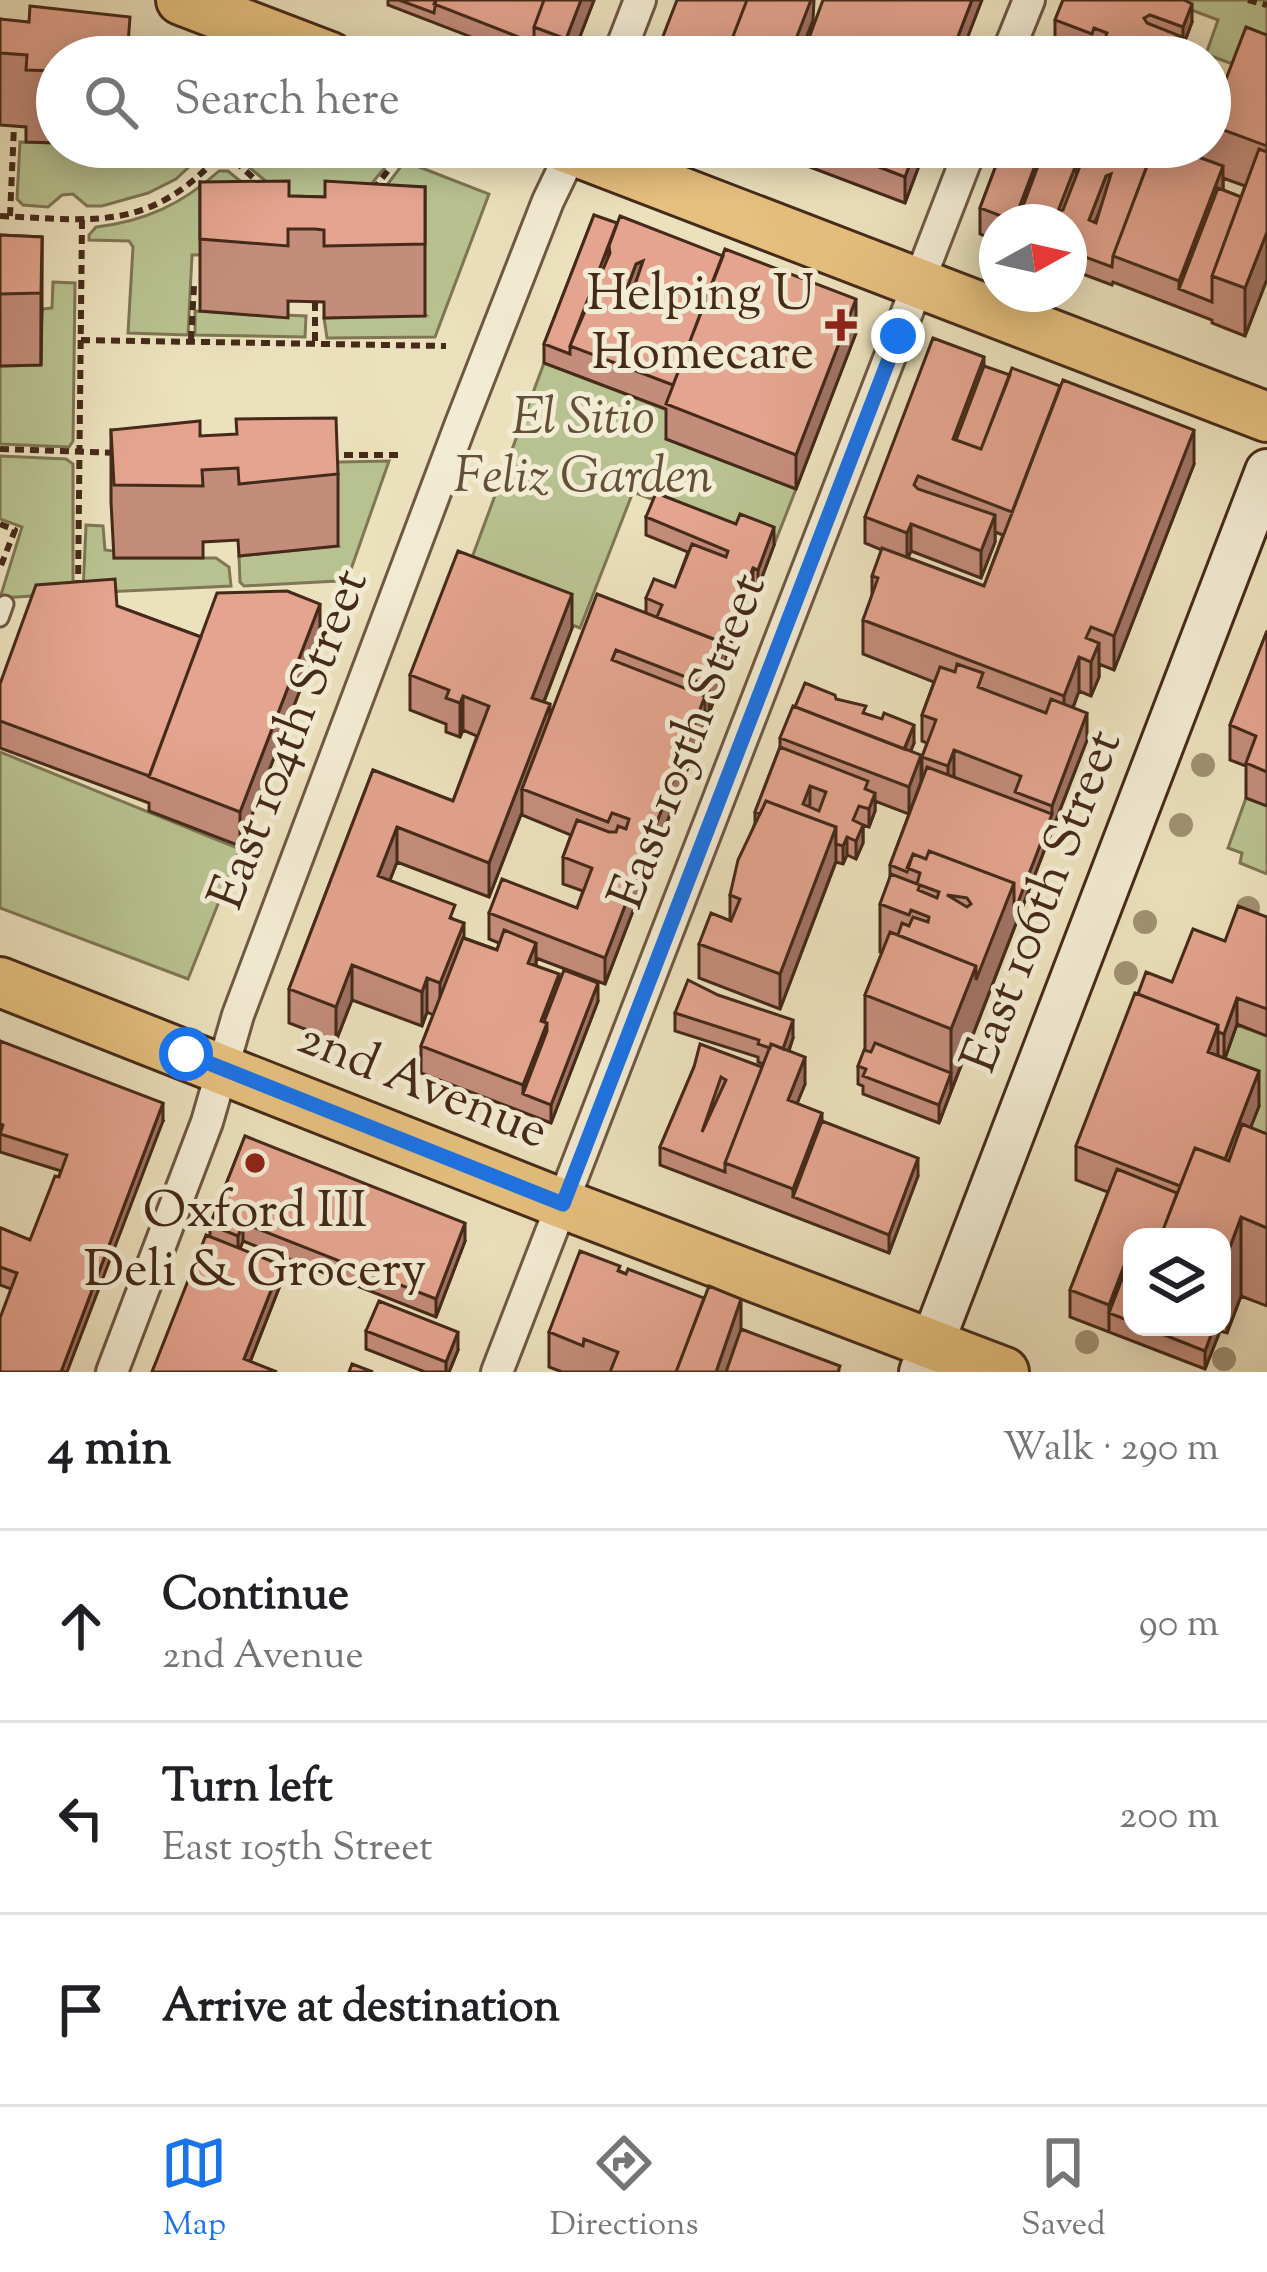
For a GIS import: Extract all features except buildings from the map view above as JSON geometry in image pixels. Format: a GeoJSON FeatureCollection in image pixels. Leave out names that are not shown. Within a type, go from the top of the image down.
{"type":"FeatureCollection","features":[{"type":"Feature","properties":{"kind":"main road"},"geometry":{"type":"LineString","coordinates":[[181,0],[245,11],[291,36]]}},
{"type":"Feature","properties":{"kind":"main road"},"geometry":{"type":"LineString","coordinates":[[622,168],[1267,417]]}},
{"type":"Feature","properties":{"kind":"main road","name":"East 106th Street"},"geometry":{"type":"LineString","coordinates":[[926,1358],[1267,471]]}},
{"type":"Feature","properties":{"kind":"main road","name":"2nd Avenue"},"geometry":{"type":"LineString","coordinates":[[0,982],[563,1204],[926,1358],[1004,1372]]}},
{"type":"Feature","properties":{"kind":"street"},"geometry":{"type":"LineString","coordinates":[[626,36],[640,0]]}},
{"type":"Feature","properties":{"kind":"street"},"geometry":{"type":"LineString","coordinates":[[1014,36],[1029,0]]}},
{"type":"Feature","properties":{"kind":"street","name":"East 104th Street"},"geometry":{"type":"LineString","coordinates":[[112,1372],[224,1069],[238,1015],[562,168]]}},
{"type":"Feature","properties":{"kind":"street","name":"East 105th Street"},"geometry":{"type":"LineString","coordinates":[[497,1372],[963,168]]}},
{"type":"Feature","properties":{"kind":"path"},"geometry":{"type":"LineString","coordinates":[[1249,0],[1267,5]]}},
{"type":"Feature","properties":{"kind":"path"},"geometry":{"type":"LineString","coordinates":[[10,216],[14,126]]}},
{"type":"Feature","properties":{"kind":"path"},"geometry":{"type":"LineString","coordinates":[[0,216],[82,220],[128,216],[165,203],[209,168]]}},
{"type":"Feature","properties":{"kind":"path"},"geometry":{"type":"LineString","coordinates":[[244,168],[269,192]]}},
{"type":"Feature","properties":{"kind":"path"},"geometry":{"type":"LineString","coordinates":[[365,200],[390,168]]}},
{"type":"Feature","properties":{"kind":"path"},"geometry":{"type":"LineString","coordinates":[[78,599],[82,220]]}},
{"type":"Feature","properties":{"kind":"path"},"geometry":{"type":"LineString","coordinates":[[191,340],[194,286]]}},
{"type":"Feature","properties":{"kind":"path"},"geometry":{"type":"LineString","coordinates":[[315,302],[315,344]]}},
{"type":"Feature","properties":{"kind":"path"},"geometry":{"type":"LineString","coordinates":[[80,340],[446,346]]}},
{"type":"Feature","properties":{"kind":"path"},"geometry":{"type":"LineString","coordinates":[[0,449],[125,453]]}},
{"type":"Feature","properties":{"kind":"path"},"geometry":{"type":"LineString","coordinates":[[311,455],[404,455]]}},
{"type":"Feature","properties":{"kind":"path"},"geometry":{"type":"LineString","coordinates":[[0,524],[15,530],[0,568]]}},
{"type":"Feature","properties":{"kind":"green space"},"geometry":{"type":"Polygon","coordinates":[[[1165,0],[1267,0],[1267,77],[1231,63],[1231,36],[1212,36],[1218,20],[1165,0]]]}},
{"type":"Feature","properties":{"kind":"green space"},"geometry":{"type":"Polygon","coordinates":[[[20,142],[36,142],[36,168],[188,168],[148,193],[102,206],[87,206],[73,194],[62,195],[48,207],[23,205],[17,199],[20,142]]]}},
{"type":"Feature","properties":{"kind":"green space"},"geometry":{"type":"Polygon","coordinates":[[[250,168],[384,168],[337,226],[319,226],[250,168]]]}},
{"type":"Feature","properties":{"kind":"green space"},"geometry":{"type":"Polygon","coordinates":[[[400,168],[422,168],[489,194],[435,337],[327,338],[324,318],[425,315],[335,254],[400,168]]]}},
{"type":"Feature","properties":{"kind":"green space"},"geometry":{"type":"Polygon","coordinates":[[[219,171],[228,171],[296,227],[234,254],[192,255],[188,335],[128,333],[133,247],[129,241],[89,240],[89,235],[96,227],[162,209],[219,171]]]}},
{"type":"Feature","properties":{"kind":"green space"},"geometry":{"type":"Polygon","coordinates":[[[53,282],[75,283],[73,441],[69,447],[0,444],[0,366],[40,365],[42,309],[52,308],[53,282]]]}},
{"type":"Feature","properties":{"kind":"green space"},"geometry":{"type":"Polygon","coordinates":[[[195,311],[306,316],[305,337],[195,335],[195,311]]]}},
{"type":"Feature","properties":{"kind":"green space","name":"El Sitio Feliz Garden"},"geometry":{"type":"Polygon","coordinates":[[[544,363],[675,413],[666,439],[796,489],[774,545],[633,492],[580,628],[463,582],[544,363]]]}},
{"type":"Feature","properties":{"kind":"green space"},"geometry":{"type":"Polygon","coordinates":[[[0,456],[66,459],[73,464],[73,585],[65,594],[0,598],[22,527],[0,519],[0,456]]]}},
{"type":"Feature","properties":{"kind":"green space"},"geometry":{"type":"Polygon","coordinates":[[[389,461],[349,575],[338,581],[244,586],[240,582],[239,556],[338,546],[246,464],[389,461]]]}},
{"type":"Feature","properties":{"kind":"green space"},"geometry":{"type":"Polygon","coordinates":[[[86,525],[103,526],[105,550],[114,551],[114,558],[216,558],[229,567],[231,586],[83,593],[86,525]]]}},
{"type":"Feature","properties":{"kind":"green space"},"geometry":{"type":"Polygon","coordinates":[[[0,752],[240,849],[188,979],[0,908],[0,752]]]}},
{"type":"Feature","properties":{"kind":"green space"},"geometry":{"type":"Polygon","coordinates":[[[1246,798],[1267,806],[1267,874],[1240,863],[1242,853],[1228,848],[1246,798]]]}},
{"type":"Feature","properties":{"kind":"green space"},"geometry":{"type":"Polygon","coordinates":[[[1237,1025],[1267,1036],[1267,1212],[1224,1060],[1237,1025]]]}},
{"type":"Feature","properties":{"kind":"place","name":"Helping U Homecare"},"geometry":{"type":"Point","coordinates":[841,325]}},
{"type":"Feature","properties":{"kind":"place","name":"Oxford III Deli & Grocery"},"geometry":{"type":"Point","coordinates":[255,1163]}},
{"type":"Feature","properties":{"kind":"route"},"geometry":{"type":"LineString","coordinates":[[186,1054],[563,1204],[898,336]]}}]}
